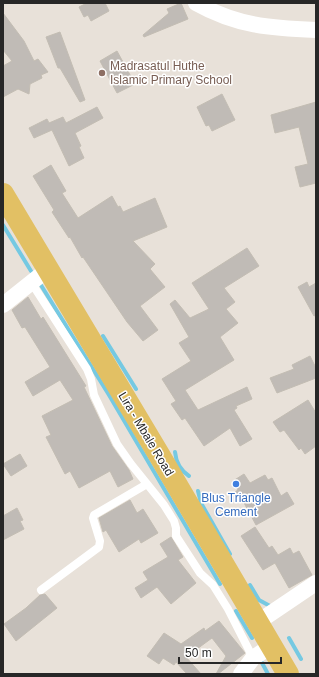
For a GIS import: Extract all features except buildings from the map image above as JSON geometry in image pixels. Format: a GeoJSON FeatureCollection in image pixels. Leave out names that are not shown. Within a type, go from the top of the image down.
{"type":"FeatureCollection","features":[{"type":"Feature","properties":{"kind":"main road","name":"Lira - Mbale Road"},"geometry":{"type":"LineString","coordinates":[[3,194],[39,276],[232,598],[258,622],[288,674]]}},
{"type":"Feature","properties":{"kind":"street"},"geometry":{"type":"LineString","coordinates":[[196,3],[213,12],[254,25],[316,30]]}},
{"type":"Feature","properties":{"kind":"street"},"geometry":{"type":"LineString","coordinates":[[3,305],[39,276]]}},
{"type":"Feature","properties":{"kind":"street"},"geometry":{"type":"LineString","coordinates":[[258,622],[316,583]]}},
{"type":"Feature","properties":{"kind":"street"},"geometry":{"type":"LineString","coordinates":[[241,674],[253,658],[271,646]]}},
{"type":"Feature","properties":{"kind":"lane"},"geometry":{"type":"LineString","coordinates":[[39,276],[87,369],[94,394],[117,444],[164,505],[174,521],[176,536],[200,573],[232,598],[253,658]]}},
{"type":"Feature","properties":{"kind":"lane"},"geometry":{"type":"LineString","coordinates":[[41,590],[99,547],[100,541],[93,518],[94,515],[147,484]]}},
{"type":"Feature","properties":{"kind":"waterway"},"geometry":{"type":"LineString","coordinates":[[3,225],[31,271]]}},
{"type":"Feature","properties":{"kind":"waterway"},"geometry":{"type":"LineString","coordinates":[[39,282],[109,395],[220,584]]}},
{"type":"Feature","properties":{"kind":"waterway"},"geometry":{"type":"LineString","coordinates":[[103,336],[136,389]]}},
{"type":"Feature","properties":{"kind":"waterway"},"geometry":{"type":"LineString","coordinates":[[175,452],[176,460],[179,466],[189,476]]}},
{"type":"Feature","properties":{"kind":"waterway"},"geometry":{"type":"LineString","coordinates":[[198,491],[201,503],[230,554]]}},
{"type":"Feature","properties":{"kind":"waterway"},"geometry":{"type":"LineString","coordinates":[[250,585],[259,600],[270,606]]}},
{"type":"Feature","properties":{"kind":"waterway"},"geometry":{"type":"LineString","coordinates":[[236,611],[252,638]]}},
{"type":"Feature","properties":{"kind":"waterway"},"geometry":{"type":"LineString","coordinates":[[289,638],[301,659]]}},
{"type":"Feature","properties":{"kind":"waterway"},"geometry":{"type":"LineString","coordinates":[[261,661],[268,674]]}},
{"type":"Feature","properties":{"kind":"place","name":"Madrasatul Huthe Islamic Primary School"},"geometry":{"type":"Point","coordinates":[102,73]}},
{"type":"Feature","properties":{"kind":"place","name":"Blus Triangle Cement"},"geometry":{"type":"Point","coordinates":[236,484]}}]}
